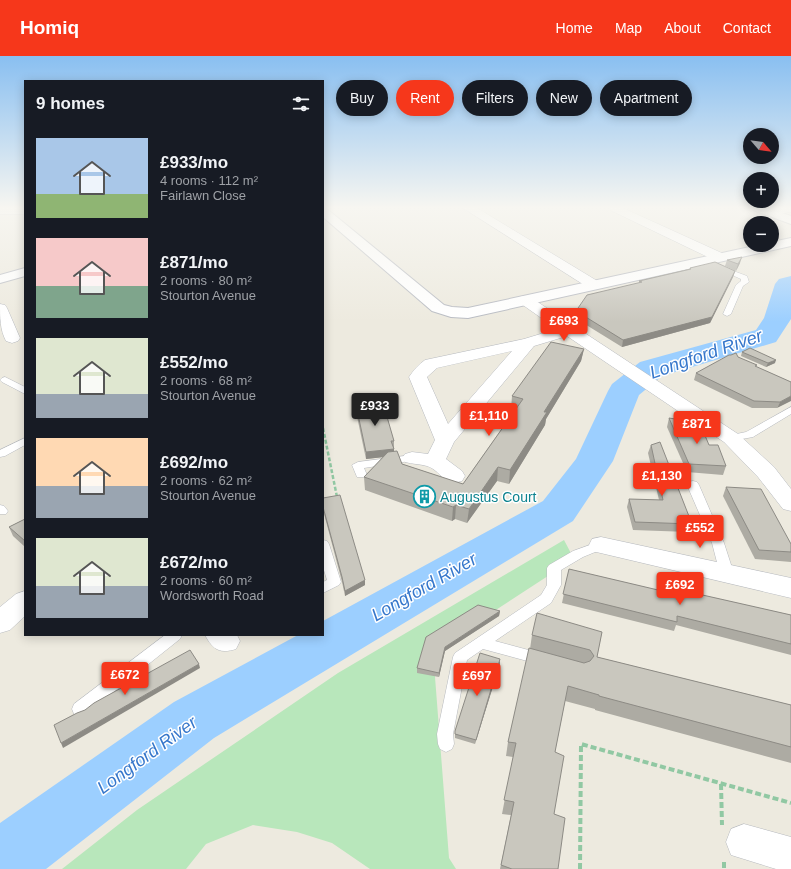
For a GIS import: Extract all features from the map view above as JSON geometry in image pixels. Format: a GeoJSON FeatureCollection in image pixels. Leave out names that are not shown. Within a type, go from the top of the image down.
{"type":"FeatureCollection","features":[{"type":"Feature","properties":{"kind":"street"},"geometry":{"type":"LineString","coordinates":[[364,246],[438,308],[450,312],[468,313],[772,246]]}},
{"type":"Feature","properties":{"kind":"street"},"geometry":{"type":"LineString","coordinates":[[531,246],[594,285]]}},
{"type":"Feature","properties":{"kind":"street"},"geometry":{"type":"LineString","coordinates":[[695,246],[719,257]]}},
{"type":"Feature","properties":{"kind":"street"},"geometry":{"type":"LineString","coordinates":[[3,277],[24,272]]}},
{"type":"Feature","properties":{"kind":"street"},"geometry":{"type":"LineString","coordinates":[[525,300],[663,394],[731,438],[766,472],[791,504]]}},
{"type":"Feature","properties":{"kind":"street"},"geometry":{"type":"LineString","coordinates":[[0,308],[12,338]]}},
{"type":"Feature","properties":{"kind":"street"},"geometry":{"type":"LineString","coordinates":[[445,440],[418,377],[423,370],[431,364],[528,343],[570,330]]}},
{"type":"Feature","properties":{"kind":"street"},"geometry":{"type":"LineString","coordinates":[[435,461],[445,440],[528,343]]}},
{"type":"Feature","properties":{"kind":"street"},"geometry":{"type":"LineString","coordinates":[[412,458],[435,461],[454,476]]}},
{"type":"Feature","properties":{"kind":"street"},"geometry":{"type":"LineString","coordinates":[[601,545],[791,588]]}},
{"type":"Feature","properties":{"kind":"street"},"geometry":{"type":"LineString","coordinates":[[0,622],[24,602]]}},
{"type":"Feature","properties":{"kind":"street"},"geometry":{"type":"LineString","coordinates":[[744,842],[791,855]]}},
{"type":"Feature","properties":{"kind":"lane"},"geometry":{"type":"LineString","coordinates":[[705,261],[744,278],[745,282],[740,285],[727,314]]}},
{"type":"Feature","properties":{"kind":"lane"},"geometry":{"type":"LineString","coordinates":[[5,380],[24,390]]}},
{"type":"Feature","properties":{"kind":"lane"},"geometry":{"type":"LineString","coordinates":[[731,438],[749,436],[791,410]]}},
{"type":"Feature","properties":{"kind":"lane"},"geometry":{"type":"LineString","coordinates":[[1,454],[24,442]]}},
{"type":"Feature","properties":{"kind":"lane"},"geometry":{"type":"LineString","coordinates":[[361,475],[358,465],[412,458]]}},
{"type":"Feature","properties":{"kind":"lane"},"geometry":{"type":"LineString","coordinates":[[693,485],[718,543],[727,574]]}},
{"type":"Feature","properties":{"kind":"lane"},"geometry":{"type":"LineString","coordinates":[[446,744],[445,734],[460,657],[546,599],[554,585],[554,568],[578,554],[601,545]]}},
{"type":"Feature","properties":{"kind":"lane"},"geometry":{"type":"LineString","coordinates":[[324,547],[334,582],[324,587]]}},
{"type":"Feature","properties":{"kind":"lane"},"geometry":{"type":"LineString","coordinates":[[80,709],[174,636]]}},
{"type":"Feature","properties":{"kind":"lane"},"geometry":{"type":"LineString","coordinates":[[482,643],[558,663]]}},
{"type":"Feature","properties":{"kind":"path"},"geometry":{"type":"LineString","coordinates":[[324,433],[337,497],[330,499]]}},
{"type":"Feature","properties":{"kind":"path"},"geometry":{"type":"LineString","coordinates":[[580,869],[581,744],[791,803]]}},
{"type":"Feature","properties":{"kind":"green space"},"geometry":{"type":"Polygon","coordinates":[[[564,540],[574,559],[433,651],[449,858],[456,869],[370,869],[332,843],[297,832],[253,825],[206,844],[186,869],[62,869],[137,810],[338,673],[564,540]]]}},
{"type":"Feature","properties":{"kind":"building"},"geometry":{"type":"Polygon","coordinates":[[[742,257],[738,264],[727,260],[742,257]]]}},
{"type":"Feature","properties":{"kind":"building"},"geometry":{"type":"Polygon","coordinates":[[[715,262],[735,271],[712,317],[623,340],[576,311],[587,295],[715,262]]]}},
{"type":"Feature","properties":{"kind":"building"},"geometry":{"type":"Polygon","coordinates":[[[551,342],[584,349],[544,412],[547,412],[510,470],[498,467],[469,509],[456,505],[453,507],[364,477],[388,452],[397,451],[402,464],[463,484],[523,399],[512,396],[551,342]]]}},
{"type":"Feature","properties":{"kind":"building"},"geometry":{"type":"Polygon","coordinates":[[[750,348],[776,360],[768,363],[742,352],[750,348]]]}},
{"type":"Feature","properties":{"kind":"building"},"geometry":{"type":"Polygon","coordinates":[[[736,353],[738,357],[757,365],[755,366],[791,382],[791,396],[780,402],[754,401],[696,373],[729,355],[736,353]]]}},
{"type":"Feature","properties":{"kind":"building"},"geometry":{"type":"Polygon","coordinates":[[[383,403],[394,441],[391,441],[394,449],[366,452],[356,405],[383,403]]]}},
{"type":"Feature","properties":{"kind":"building"},"geometry":{"type":"Polygon","coordinates":[[[669,418],[688,421],[690,425],[701,426],[709,445],[718,445],[726,466],[689,464],[669,418]]]}},
{"type":"Feature","properties":{"kind":"building"},"geometry":{"type":"Polygon","coordinates":[[[660,442],[692,524],[635,522],[629,499],[663,500],[651,445],[660,442]]]}},
{"type":"Feature","properties":{"kind":"building"},"geometry":{"type":"Polygon","coordinates":[[[726,487],[761,489],[791,544],[791,552],[759,550],[726,487]]]}},
{"type":"Feature","properties":{"kind":"building"},"geometry":{"type":"Polygon","coordinates":[[[340,495],[365,580],[345,591],[324,511],[324,498],[340,495]]]}},
{"type":"Feature","properties":{"kind":"building"},"geometry":{"type":"Polygon","coordinates":[[[24,520],[24,540],[9,527],[24,520]]]}},
{"type":"Feature","properties":{"kind":"building"},"geometry":{"type":"Polygon","coordinates":[[[569,569],[675,594],[676,589],[791,615],[791,644],[677,616],[677,622],[563,594],[569,569]]]}},
{"type":"Feature","properties":{"kind":"building"},"geometry":{"type":"Polygon","coordinates":[[[478,605],[500,611],[445,647],[439,673],[417,668],[426,637],[478,605]]]}},
{"type":"Feature","properties":{"kind":"building"},"geometry":{"type":"Polygon","coordinates":[[[537,613],[602,632],[597,657],[791,705],[791,747],[599,696],[568,686],[555,752],[564,756],[554,814],[565,818],[558,869],[512,869],[501,865],[514,802],[504,800],[516,743],[508,742],[529,648],[584,663],[590,661],[594,656],[590,650],[532,635],[537,613]]]}},
{"type":"Feature","properties":{"kind":"building"},"geometry":{"type":"Polygon","coordinates":[[[190,650],[199,664],[61,743],[54,725],[85,710],[94,703],[190,650]]]}},
{"type":"Feature","properties":{"kind":"building"},"geometry":{"type":"Polygon","coordinates":[[[480,653],[500,659],[476,740],[455,734],[455,731],[480,653]]]}},
{"type":"Feature","properties":{"kind":"waterway","name":"Longford River"},"geometry":{"type":"LineString","coordinates":[[0,863],[194,720],[558,511],[594,461],[624,391],[651,369],[766,336],[778,318],[788,284],[791,284]]}},
{"type":"Feature","properties":{"kind":"place","name":"Augustus Court"},"geometry":{"type":"Point","coordinates":[425,497]}}]}
